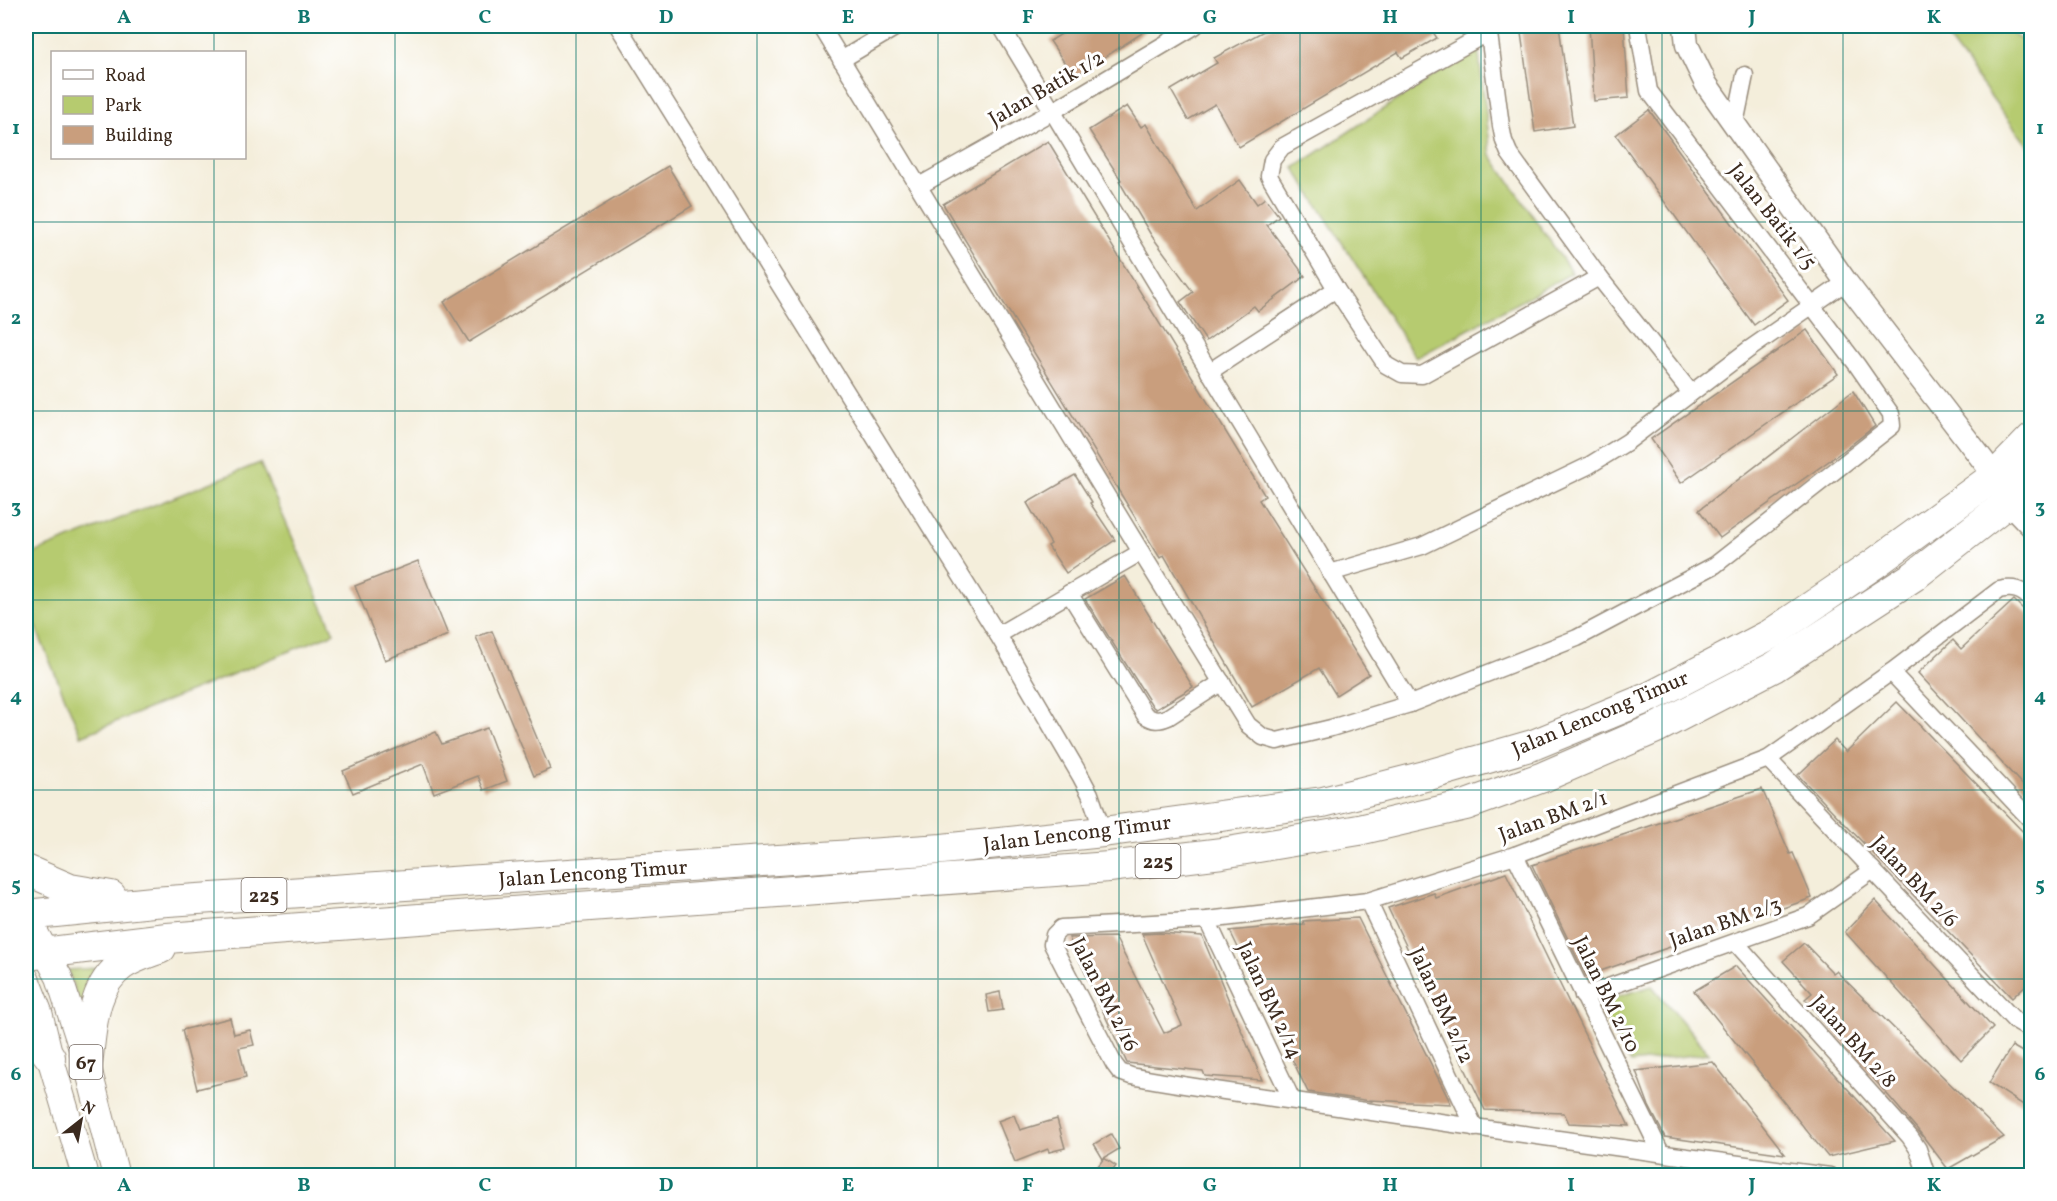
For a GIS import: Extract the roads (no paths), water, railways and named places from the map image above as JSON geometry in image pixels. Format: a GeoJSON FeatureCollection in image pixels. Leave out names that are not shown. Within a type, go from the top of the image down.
{"type":"FeatureCollection","features":[{"type":"Feature","properties":{"kind":"highway","name":"Jalan Lencong Timur"},"geometry":{"type":"LineString","coordinates":[[26,915],[153,902],[942,849],[1103,832],[1323,802],[1425,777],[1533,745],[1652,696],[1771,634],[1874,564],[1995,476],[2031,438]]}},
{"type":"Feature","properties":{"kind":"highway","name":"Jalan Lencong Timur"},"geometry":{"type":"LineString","coordinates":[[36,953],[189,937],[1109,867],[1222,853],[1359,830],[1466,805],[1543,777],[1656,728],[1774,667],[1914,576],[2006,504],[2031,478]]}},
{"type":"Feature","properties":{"kind":"highway"},"geometry":{"type":"LineString","coordinates":[[26,870],[70,888],[153,902]]}},
{"type":"Feature","properties":{"kind":"highway"},"geometry":{"type":"LineString","coordinates":[[87,1064],[95,1010],[106,981],[130,960],[189,937]]}},
{"type":"Feature","properties":{"kind":"highway"},"geometry":{"type":"LineString","coordinates":[[26,1026],[50,1057]]}},
{"type":"Feature","properties":{"kind":"main road","name":"67"},"geometry":{"type":"LineString","coordinates":[[26,915],[36,953],[59,977],[87,1064],[116,1176]]}},
{"type":"Feature","properties":{"kind":"main road","name":"67"},"geometry":{"type":"LineString","coordinates":[[26,979],[39,1012],[85,1176]]}},
{"type":"Feature","properties":{"kind":"street"},"geometry":{"type":"LineString","coordinates":[[618,26],[998,635],[1081,777],[1090,794],[1103,832]]}},
{"type":"Feature","properties":{"kind":"street"},"geometry":{"type":"LineString","coordinates":[[821,26],[1248,724],[1263,737],[1277,741],[1331,728],[1410,704],[1001,26]]}},
{"type":"Feature","properties":{"kind":"street"},"geometry":{"type":"LineString","coordinates":[[841,60],[898,26]]}},
{"type":"Feature","properties":{"kind":"street","name":"Jalan Batik 1/2"},"geometry":{"type":"LineString","coordinates":[[919,186],[1053,111],[1195,26]]}},
{"type":"Feature","properties":{"kind":"street","name":"Jalan Batik 1/5"},"geometry":{"type":"LineString","coordinates":[[1410,704],[1577,638],[1715,565],[1892,426],[1891,414],[1814,306],[1649,91],[1638,26]]}},
{"type":"Feature","properties":{"kind":"street"},"geometry":{"type":"LineString","coordinates":[[1685,26],[1687,45],[1706,84],[1846,282],[1995,476]]}},
{"type":"Feature","properties":{"kind":"street"},"geometry":{"type":"LineString","coordinates":[[1599,277],[1422,375],[1402,374],[1386,365],[1336,289],[1269,176],[1272,160],[1282,147],[1488,29],[1501,126],[1507,147],[1523,174],[1599,277],[1691,393]]}},
{"type":"Feature","properties":{"kind":"street"},"geometry":{"type":"LineString","coordinates":[[1735,124],[1745,75]]}},
{"type":"Feature","properties":{"kind":"street"},"geometry":{"type":"LineString","coordinates":[[1330,573],[1422,546],[1588,466],[1627,442],[1748,350],[1846,282]]}},
{"type":"Feature","properties":{"kind":"street"},"geometry":{"type":"LineString","coordinates":[[1209,372],[1336,289]]}},
{"type":"Feature","properties":{"kind":"street"},"geometry":{"type":"LineString","coordinates":[[2006,504],[2031,531]]}},
{"type":"Feature","properties":{"kind":"street"},"geometry":{"type":"LineString","coordinates":[[998,635],[1141,552]]}},
{"type":"Feature","properties":{"kind":"street","name":"Jalan BM 2/1"},"geometry":{"type":"LineString","coordinates":[[1054,935],[1061,928],[1207,920],[1368,901],[1515,855],[1768,759],[1891,672],[1999,590],[2013,588],[2025,593],[2031,600]]}},
{"type":"Feature","properties":{"kind":"street"},"geometry":{"type":"LineString","coordinates":[[1069,593],[1145,716],[1152,721],[1168,717],[1221,682]]}},
{"type":"Feature","properties":{"kind":"street"},"geometry":{"type":"LineString","coordinates":[[1891,672],[2031,821]]}},
{"type":"Feature","properties":{"kind":"street","name":"Jalan BM 2/6"},"geometry":{"type":"LineString","coordinates":[[1768,759],[2015,1021],[2031,1031]]}},
{"type":"Feature","properties":{"kind":"street","name":"Jalan BM 2/10"},"geometry":{"type":"LineString","coordinates":[[1515,855],[1661,1153]]}},
{"type":"Feature","properties":{"kind":"street","name":"Jalan BM 2/3"},"geometry":{"type":"LineString","coordinates":[[1583,996],[1808,916],[1873,870]]}},
{"type":"Feature","properties":{"kind":"street","name":"Jalan BM 2/12"},"geometry":{"type":"LineString","coordinates":[[1368,901],[1476,1128]]}},
{"type":"Feature","properties":{"kind":"street","name":"Jalan BM 2/14"},"geometry":{"type":"LineString","coordinates":[[1207,920],[1292,1100]]}},
{"type":"Feature","properties":{"kind":"street","name":"Jalan BM 2/16"},"geometry":{"type":"LineString","coordinates":[[1054,935],[1052,944],[1113,1064],[1120,1072],[1202,1089],[1292,1100]]}},
{"type":"Feature","properties":{"kind":"street","name":"Jalan BM 2/8"},"geometry":{"type":"LineString","coordinates":[[1736,943],[1910,1137],[1918,1149],[1927,1176]]}},
{"type":"Feature","properties":{"kind":"street"},"geometry":{"type":"LineString","coordinates":[[1292,1100],[1476,1128],[1830,1176]]}}]}
